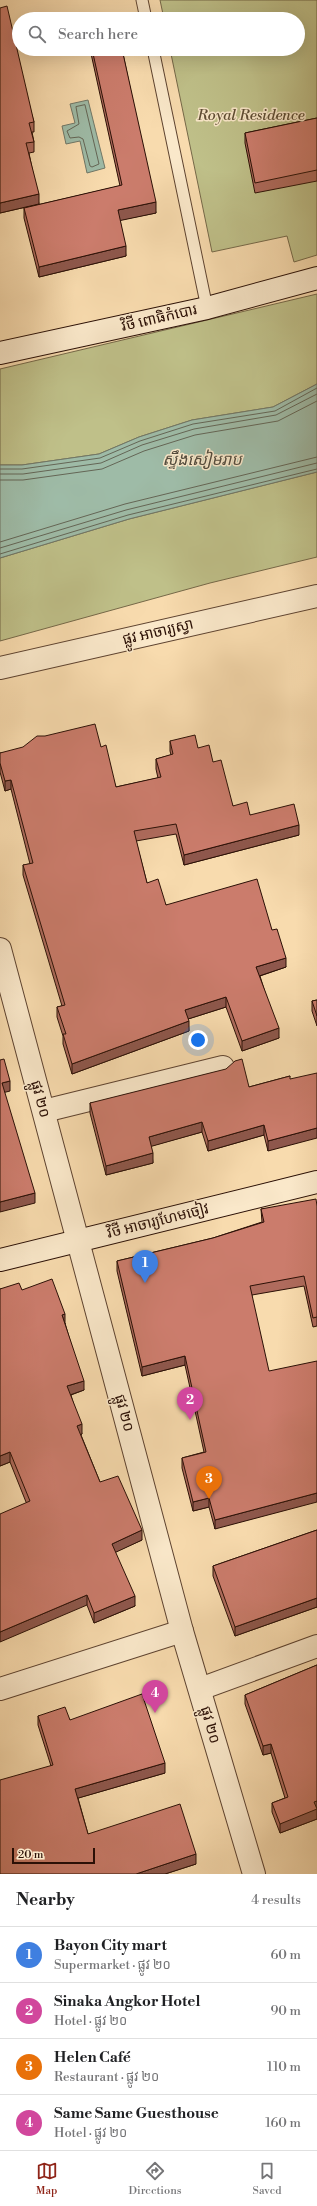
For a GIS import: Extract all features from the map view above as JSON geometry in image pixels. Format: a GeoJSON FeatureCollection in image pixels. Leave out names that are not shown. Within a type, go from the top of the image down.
{"type":"FeatureCollection","features":[{"type":"Feature","properties":{"kind":"street","name":"វិថី ពោធិកំបោរ"},"geometry":{"type":"LineString","coordinates":[[0,354],[207,308],[317,278]]}},
{"type":"Feature","properties":{"kind":"street","name":"ផ្លូវ អាចារ្យស្វា"},"geometry":{"type":"LineString","coordinates":[[0,668],[317,596]]}},
{"type":"Feature","properties":{"kind":"street","name":"ផ្លូវ ២០"},"geometry":{"type":"LineString","coordinates":[[0,949],[182,1632],[200,1689],[250,1873]]}},
{"type":"Feature","properties":{"kind":"street"},"geometry":{"type":"LineString","coordinates":[[44,1111],[223,1066]]}},
{"type":"Feature","properties":{"kind":"street","name":"វិថី អាចារ្យហែមចៀវ"},"geometry":{"type":"LineString","coordinates":[[0,1260],[317,1182]]}},
{"type":"Feature","properties":{"kind":"street"},"geometry":{"type":"LineString","coordinates":[[0,1689],[182,1632]]}},
{"type":"Feature","properties":{"kind":"street"},"geometry":{"type":"LineString","coordinates":[[200,1689],[317,1646]]}},
{"type":"Feature","properties":{"kind":"lane"},"geometry":{"type":"LineString","coordinates":[[142,0],[145,12]]}},
{"type":"Feature","properties":{"kind":"lane"},"geometry":{"type":"LineString","coordinates":[[154,56],[207,308]]}},
{"type":"Feature","properties":{"kind":"green space","name":"Royal Residence"},"geometry":{"type":"Polygon","coordinates":[[[160,0],[317,0],[317,255],[294,262],[287,236],[212,252],[171,56],[305,56],[305,12],[163,12],[160,0]]]}},
{"type":"Feature","properties":{"kind":"green space"},"geometry":{"type":"Polygon","coordinates":[[[317,294],[317,384],[273,407],[192,420],[139,437],[99,454],[22,465],[0,465],[0,369],[317,294]]]}},
{"type":"Feature","properties":{"kind":"green space"},"geometry":{"type":"Polygon","coordinates":[[[317,472],[317,557],[210,583],[0,641],[0,558],[129,519],[317,472]]]}},
{"type":"Feature","properties":{"kind":"water"},"geometry":{"type":"Polygon","coordinates":[[[88,100],[105,168],[87,173],[80,141],[66,144],[62,126],[75,123],[70,104],[88,100]]]}},
{"type":"Feature","properties":{"kind":"water","name":"ស្ទឹងសៀមរាប"},"geometry":{"type":"Polygon","coordinates":[[[317,384],[317,472],[129,519],[0,558],[0,465],[22,465],[99,454],[139,437],[192,420],[273,407],[317,384]]]}},
{"type":"Feature","properties":{"kind":"building"},"geometry":{"type":"Polygon","coordinates":[[[7,6],[12,27],[12,56],[19,56],[34,122],[29,123],[34,142],[26,143],[39,194],[0,203],[0,8],[7,6]]]}},
{"type":"Feature","properties":{"kind":"building"},"geometry":{"type":"Polygon","coordinates":[[[94,56],[124,56],[156,202],[118,210],[126,246],[39,267],[24,208],[122,185],[94,56]]]}},
{"type":"Feature","properties":{"kind":"building"},"geometry":{"type":"Polygon","coordinates":[[[317,118],[317,170],[255,183],[245,133],[317,118]]]}},
{"type":"Feature","properties":{"kind":"building"},"geometry":{"type":"Polygon","coordinates":[[[95,724],[101,747],[106,745],[116,787],[161,777],[156,759],[173,754],[170,741],[195,735],[198,748],[209,745],[213,762],[221,760],[233,806],[247,802],[250,815],[294,804],[299,825],[184,855],[176,824],[134,831],[147,883],[158,879],[166,905],[257,879],[272,930],[277,929],[286,958],[256,967],[279,1028],[242,1041],[226,997],[185,1010],[189,1021],[72,1064],[63,1034],[66,1034],[57,1007],[65,1005],[23,865],[33,863],[11,780],[5,781],[0,763],[0,753],[23,747],[37,736],[45,736],[95,724]]]}},
{"type":"Feature","properties":{"kind":"building"},"geometry":{"type":"Polygon","coordinates":[[[317,1000],[317,1016],[312,1001],[317,1000]]]}},
{"type":"Feature","properties":{"kind":"building"},"geometry":{"type":"Polygon","coordinates":[[[4,1059],[10,1081],[2,1083],[35,1193],[0,1202],[0,1060],[4,1059]]]}},
{"type":"Feature","properties":{"kind":"building"},"geometry":{"type":"Polygon","coordinates":[[[242,1059],[249,1087],[290,1076],[290,1079],[317,1073],[317,1128],[268,1141],[264,1125],[208,1141],[202,1122],[149,1137],[153,1153],[106,1166],[90,1103],[226,1069],[235,1061],[242,1059]]]}},
{"type":"Feature","properties":{"kind":"building"},"geometry":{"type":"Polygon","coordinates":[[[316,1199],[317,1317],[313,1318],[304,1276],[250,1286],[269,1371],[317,1361],[317,1493],[215,1520],[209,1498],[193,1502],[182,1458],[206,1452],[185,1356],[142,1367],[117,1261],[213,1238],[264,1222],[261,1209],[316,1199]]]}},
{"type":"Feature","properties":{"kind":"building"},"geometry":{"type":"Polygon","coordinates":[[[52,1279],[65,1314],[62,1315],[84,1381],[67,1386],[82,1424],[77,1426],[100,1482],[118,1476],[142,1530],[112,1544],[135,1596],[94,1613],[87,1595],[0,1632],[0,1514],[30,1501],[10,1452],[0,1456],[0,1289],[19,1283],[22,1290],[52,1279]]]}},
{"type":"Feature","properties":{"kind":"building"},"geometry":{"type":"Polygon","coordinates":[[[317,1530],[317,1598],[235,1627],[213,1566],[317,1530]]]}},
{"type":"Feature","properties":{"kind":"building"},"geometry":{"type":"Polygon","coordinates":[[[317,1665],[317,1801],[314,1802],[317,1809],[280,1824],[272,1803],[288,1797],[271,1744],[263,1746],[245,1695],[317,1665]]]}},
{"type":"Feature","properties":{"kind":"building"},"geometry":{"type":"Polygon","coordinates":[[[142,1694],[165,1763],[75,1789],[88,1834],[180,1804],[196,1854],[136,1874],[0,1874],[0,1780],[53,1765],[38,1716],[65,1707],[70,1720],[142,1694]]]}},
{"type":"Feature","properties":{"kind":"place","name":"Bayon City mart"},"geometry":{"type":"Point","coordinates":[145,1283]}},
{"type":"Feature","properties":{"kind":"place","name":"Sinaka Angkor Hotel"},"geometry":{"type":"Point","coordinates":[190,1420]}},
{"type":"Feature","properties":{"kind":"place","name":"Helen Café"},"geometry":{"type":"Point","coordinates":[209,1499]}},
{"type":"Feature","properties":{"kind":"place","name":"Same Same Guesthouse"},"geometry":{"type":"Point","coordinates":[155,1713]}}]}
